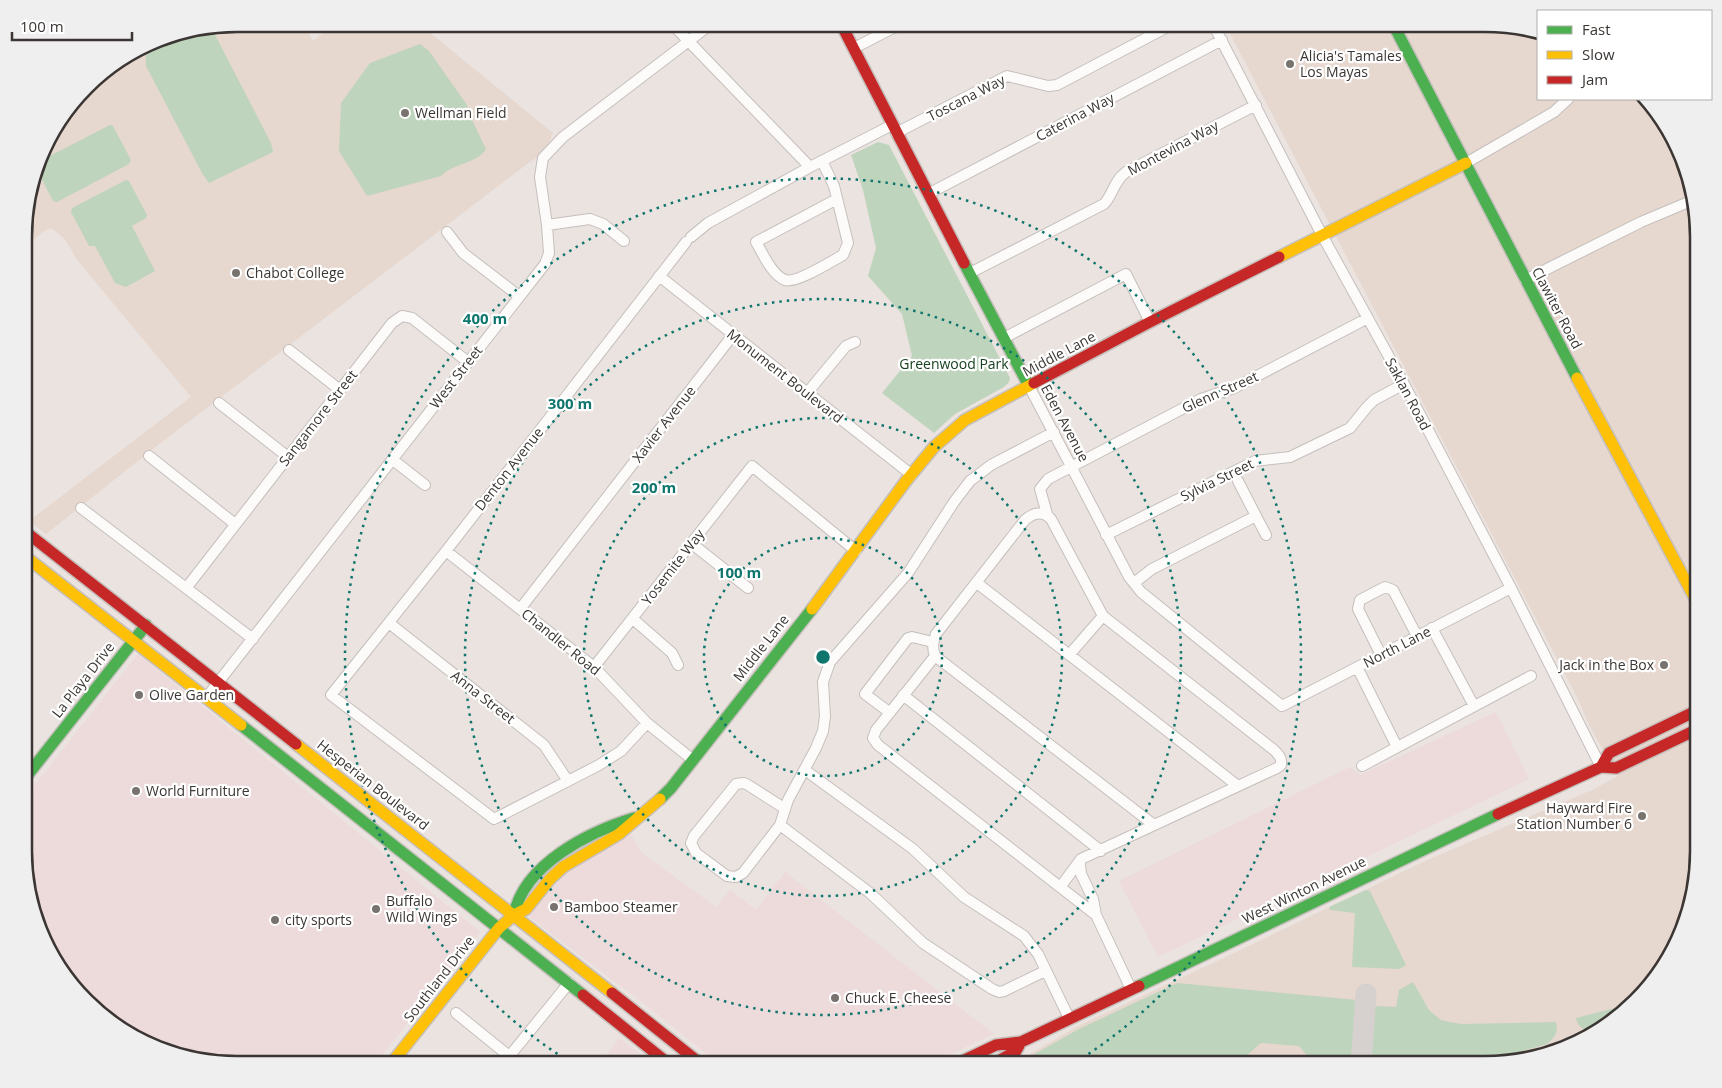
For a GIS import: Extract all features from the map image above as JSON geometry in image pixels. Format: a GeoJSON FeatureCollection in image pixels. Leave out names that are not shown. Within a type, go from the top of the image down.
{"type":"FeatureCollection","features":[{"type":"Feature","properties":{"kind":"main road","name":"Eden Avenue"},"geometry":{"type":"LineString","coordinates":[[845,32],[1029,386]]}},
{"type":"Feature","properties":{"kind":"main road","name":"Clawiter Road"},"geometry":{"type":"LineString","coordinates":[[1397,32],[1525,280],[1690,589]]}},
{"type":"Feature","properties":{"kind":"main road","name":"Middle Lane"},"geometry":{"type":"LineString","coordinates":[[514,915],[526,910],[550,879],[563,867],[618,834],[664,795],[856,551],[930,452],[950,431],[966,420],[1150,322],[1466,164]]}},
{"type":"Feature","properties":{"kind":"main road","name":"Hesperian Boulevard"},"geometry":{"type":"LineString","coordinates":[[32,537],[691,1056]]}},
{"type":"Feature","properties":{"kind":"main road"},"geometry":{"type":"LineString","coordinates":[[32,562],[569,982],[659,1056]]}},
{"type":"Feature","properties":{"kind":"main road","name":"La Playa Drive"},"geometry":{"type":"LineString","coordinates":[[32,769],[146,625]]}},
{"type":"Feature","properties":{"kind":"main road","name":"West Winton Avenue"},"geometry":{"type":"LineString","coordinates":[[1601,767],[1609,753],[1690,714]]}},
{"type":"Feature","properties":{"kind":"main road","name":"West Winton Avenue"},"geometry":{"type":"LineString","coordinates":[[973,1056],[1010,1041],[1021,1042],[1440,841],[1601,767],[1616,768],[1690,733]]}},
{"type":"Feature","properties":{"kind":"main road","name":"Southland Drive"},"geometry":{"type":"LineString","coordinates":[[397,1056],[499,928],[514,915]]}},
{"type":"Feature","properties":{"kind":"main road","name":"West Winton Avenue"},"geometry":{"type":"LineString","coordinates":[[1007,1056],[1016,1051],[1021,1042]]}},
{"type":"Feature","properties":{"kind":"main road"},"geometry":{"type":"LineString","coordinates":[[984,1056],[985,1050]]}},
{"type":"Feature","properties":{"kind":"street"},"geometry":{"type":"LineString","coordinates":[[680,32],[810,167]]}},
{"type":"Feature","properties":{"kind":"street","name":"West Street"},"geometry":{"type":"LineString","coordinates":[[206,698],[254,639],[545,264],[549,253],[540,177],[543,158],[563,137],[700,32]]}},
{"type":"Feature","properties":{"kind":"street"},"geometry":{"type":"LineString","coordinates":[[854,48],[885,32]]}},
{"type":"Feature","properties":{"kind":"street","name":"Toscana Way"},"geometry":{"type":"LineString","coordinates":[[894,129],[1007,76],[1048,86],[1056,85],[1158,32]]}},
{"type":"Feature","properties":{"kind":"street","name":"Saklan Road"},"geometry":{"type":"LineString","coordinates":[[1218,32],[1322,235],[1404,384],[1511,588],[1601,767]]}},
{"type":"Feature","properties":{"kind":"street","name":"Caterina Way"},"geometry":{"type":"LineString","coordinates":[[928,194],[1222,40]]}},
{"type":"Feature","properties":{"kind":"street"},"geometry":{"type":"LineString","coordinates":[[1466,164],[1554,112],[1567,100]]}},
{"type":"Feature","properties":{"kind":"street","name":"Montevina Way"},"geometry":{"type":"LineString","coordinates":[[970,273],[1104,204],[1110,197],[1117,179],[1126,172],[1256,105]]}},
{"type":"Feature","properties":{"kind":"street","name":"Denton Avenue"},"geometry":{"type":"LineString","coordinates":[[568,781],[494,819],[331,695],[446,551],[658,276],[689,240],[708,224],[810,167],[894,129]]}},
{"type":"Feature","properties":{"kind":"street"},"geometry":{"type":"LineString","coordinates":[[822,161],[834,186],[837,198],[848,243],[843,255],[795,280],[786,280],[779,276],[756,242],[837,198]]}},
{"type":"Feature","properties":{"kind":"street"},"geometry":{"type":"LineString","coordinates":[[1525,280],[1641,222],[1687,203]]}},
{"type":"Feature","properties":{"kind":"street"},"geometry":{"type":"LineString","coordinates":[[547,225],[590,219],[603,224],[624,241]]}},
{"type":"Feature","properties":{"kind":"street"},"geometry":{"type":"LineString","coordinates":[[447,232],[463,253],[519,296]]}},
{"type":"Feature","properties":{"kind":"street"},"geometry":{"type":"LineString","coordinates":[[1004,338],[1126,274],[1150,322]]}},
{"type":"Feature","properties":{"kind":"street","name":"Monument Boulevard"},"geometry":{"type":"LineString","coordinates":[[658,276],[912,475]]}},
{"type":"Feature","properties":{"kind":"street","name":"Sangamore Street"},"geometry":{"type":"LineString","coordinates":[[187,587],[392,322],[402,316],[412,318],[468,362]]}},
{"type":"Feature","properties":{"kind":"street","name":"Glenn Street"},"geometry":{"type":"LineString","coordinates":[[1047,514],[1040,489],[1048,479],[1201,399],[1234,388],[1368,318]]}},
{"type":"Feature","properties":{"kind":"street","name":"Xavier Avenue"},"geometry":{"type":"LineString","coordinates":[[520,609],[733,335]]}},
{"type":"Feature","properties":{"kind":"street"},"geometry":{"type":"LineString","coordinates":[[807,393],[846,346],[855,342]]}},
{"type":"Feature","properties":{"kind":"street"},"geometry":{"type":"LineString","coordinates":[[289,350],[340,390]]}},
{"type":"Feature","properties":{"kind":"street","name":"Sylvia Street"},"geometry":{"type":"LineString","coordinates":[[1106,535],[1255,461],[1290,456],[1350,428],[1374,400],[1404,384]]}},
{"type":"Feature","properties":{"kind":"street","name":"Eden Avenue"},"geometry":{"type":"LineString","coordinates":[[1029,386],[1106,535],[1141,592],[1282,706]]}},
{"type":"Feature","properties":{"kind":"street"},"geometry":{"type":"LineString","coordinates":[[219,403],[288,457]]}},
{"type":"Feature","properties":{"kind":"street"},"geometry":{"type":"LineString","coordinates":[[784,808],[748,785],[736,784],[694,836],[692,847],[696,853],[730,878],[743,873],[780,825],[784,808],[805,770],[822,731],[825,716],[823,682],[830,662],[908,573],[954,502],[970,481],[991,466],[1054,432]]}},
{"type":"Feature","properties":{"kind":"street"},"geometry":{"type":"LineString","coordinates":[[149,456],[235,524]]}},
{"type":"Feature","properties":{"kind":"street"},"geometry":{"type":"LineString","coordinates":[[393,460],[425,485]]}},
{"type":"Feature","properties":{"kind":"street","name":"Yosemite Way"},"geometry":{"type":"LineString","coordinates":[[594,667],[752,466],[856,551]]}},
{"type":"Feature","properties":{"kind":"street"},"geometry":{"type":"LineString","coordinates":[[1238,480],[1266,535]]}},
{"type":"Feature","properties":{"kind":"street"},"geometry":{"type":"LineString","coordinates":[[81,508],[254,639]]}},
{"type":"Feature","properties":{"kind":"street"},"geometry":{"type":"LineString","coordinates":[[1061,886],[1081,859],[1101,851],[1281,765],[1280,756],[1103,616],[1051,519],[1047,514],[1036,513],[1025,520],[936,634],[933,642],[935,656],[1154,825]]}},
{"type":"Feature","properties":{"kind":"street"},"geometry":{"type":"LineString","coordinates":[[1134,583],[1152,569],[1256,516]]}},
{"type":"Feature","properties":{"kind":"street"},"geometry":{"type":"LineString","coordinates":[[691,543],[748,588]]}},
{"type":"Feature","properties":{"kind":"street","name":"Chandler Road"},"geometry":{"type":"LineString","coordinates":[[446,551],[594,667],[647,722],[693,760]]}},
{"type":"Feature","properties":{"kind":"street"},"geometry":{"type":"LineString","coordinates":[[977,583],[1238,786]]}},
{"type":"Feature","properties":{"kind":"street"},"geometry":{"type":"LineString","coordinates":[[1381,655],[1358,609],[1360,600],[1385,588],[1393,590],[1417,636]]}},
{"type":"Feature","properties":{"kind":"street","name":"North Lane"},"geometry":{"type":"LineString","coordinates":[[1282,706],[1511,588]]}},
{"type":"Feature","properties":{"kind":"street"},"geometry":{"type":"LineString","coordinates":[[1069,655],[1103,616]]}},
{"type":"Feature","properties":{"kind":"street"},"geometry":{"type":"LineString","coordinates":[[633,619],[672,653],[678,665]]}},
{"type":"Feature","properties":{"kind":"street","name":"Anna Street"},"geometry":{"type":"LineString","coordinates":[[389,622],[544,746],[568,781]]}},
{"type":"Feature","properties":{"kind":"street"},"geometry":{"type":"LineString","coordinates":[[1432,628],[1474,706]]}},
{"type":"Feature","properties":{"kind":"street"},"geometry":{"type":"LineString","coordinates":[[889,712],[865,694],[908,638],[912,637],[933,642]]}},
{"type":"Feature","properties":{"kind":"street"},"geometry":{"type":"LineString","coordinates":[[935,656],[889,712],[873,734],[873,738],[878,745],[1096,915]]}},
{"type":"Feature","properties":{"kind":"street"},"geometry":{"type":"LineString","coordinates":[[1357,667],[1397,747]]}},
{"type":"Feature","properties":{"kind":"street"},"geometry":{"type":"LineString","coordinates":[[1362,766],[1531,676]]}},
{"type":"Feature","properties":{"kind":"street"},"geometry":{"type":"LineString","coordinates":[[902,696],[1101,851]]}},
{"type":"Feature","properties":{"kind":"street"},"geometry":{"type":"LineString","coordinates":[[568,781],[621,751],[647,722]]}},
{"type":"Feature","properties":{"kind":"street"},"geometry":{"type":"LineString","coordinates":[[805,770],[913,849],[958,893],[1024,936],[1034,948],[1069,1018]]}},
{"type":"Feature","properties":{"kind":"street"},"geometry":{"type":"LineString","coordinates":[[780,825],[870,893],[923,943],[992,989],[999,992],[1004,991],[1045,971]]}},
{"type":"Feature","properties":{"kind":"street"},"geometry":{"type":"LineString","coordinates":[[1081,859],[1081,874],[1093,899],[1096,915],[1131,989]]}},
{"type":"Feature","properties":{"kind":"street"},"geometry":{"type":"LineString","coordinates":[[509,1056],[569,982]]}},
{"type":"Feature","properties":{"kind":"street"},"geometry":{"type":"LineString","coordinates":[[456,1013],[502,1056]]}},
{"type":"Feature","properties":{"kind":"shaded area","name":"Chabot College"},"geometry":{"type":"Polygon","coordinates":[[[237,32],[308,32],[313,41],[325,32],[429,32],[553,133],[544,154],[531,161],[158,445],[46,534],[32,523],[32,519],[191,397],[78,261],[64,238],[51,228],[32,241],[36,197],[43,171],[60,135],[83,102],[102,83],[135,60],[171,43],[197,36],[237,32]]]}},
{"type":"Feature","properties":{"kind":"shaded area"},"geometry":{"type":"Polygon","coordinates":[[[1229,32],[1485,32],[1512,34],[1537,39],[1537,100],[1637,100],[1662,135],[1674,159],[1683,184],[1688,210],[1690,237],[1690,851],[1686,891],[1679,917],[1662,953],[1655,965],[1630,996],[1599,1021],[1587,1028],[1563,1040],[1538,1049],[1512,1054],[1485,1056],[1027,1056],[1078,1026],[1423,862],[1592,790],[1618,776],[1590,727],[1578,699],[1229,32]]]}},
{"type":"Feature","properties":{"kind":"shaded area"},"geometry":{"type":"Polygon","coordinates":[[[138,654],[480,932],[381,1056],[237,1056],[197,1052],[171,1045],[135,1028],[102,1005],[83,986],[60,953],[43,917],[36,891],[32,851],[32,788],[138,654]]]}},
{"type":"Feature","properties":{"kind":"shaded area"},"geometry":{"type":"Polygon","coordinates":[[[1496,712],[1529,779],[1158,957],[1119,881],[1350,767],[1360,775],[1496,712]]]}},
{"type":"Feature","properties":{"kind":"shaded area"},"geometry":{"type":"Polygon","coordinates":[[[630,833],[642,853],[716,907],[730,890],[756,910],[785,872],[994,1034],[946,1056],[709,1056],[642,1002],[528,916],[565,874],[595,851],[630,833]]]}},
{"type":"Feature","properties":{"kind":"shaded area"},"geometry":{"type":"Polygon","coordinates":[[[619,1038],[643,1056],[606,1056],[619,1038]]]}},
{"type":"Feature","properties":{"kind":"green space"},"geometry":{"type":"Polygon","coordinates":[[[214,34],[271,143],[273,152],[209,183],[146,66],[146,54],[171,43],[214,34]]]}},
{"type":"Feature","properties":{"kind":"green space","name":"Wellman Field"},"geometry":{"type":"Polygon","coordinates":[[[420,44],[429,51],[467,105],[486,149],[477,158],[452,168],[441,176],[367,196],[339,151],[341,103],[370,63],[420,44]]]}},
{"type":"Feature","properties":{"kind":"green space"},"geometry":{"type":"Polygon","coordinates":[[[110,125],[113,126],[131,160],[129,164],[57,202],[53,201],[41,178],[49,156],[110,125]]]}},
{"type":"Feature","properties":{"kind":"green space","name":"Greenwood Park"},"geometry":{"type":"Polygon","coordinates":[[[878,142],[889,145],[1010,378],[1004,387],[955,414],[934,433],[882,393],[912,356],[902,314],[868,276],[876,248],[863,190],[851,155],[878,142]]]}},
{"type":"Feature","properties":{"kind":"green space"},"geometry":{"type":"Polygon","coordinates":[[[126,180],[129,181],[147,215],[146,218],[132,226],[155,271],[126,287],[115,283],[95,246],[89,246],[71,212],[72,208],[126,180]]]}},
{"type":"Feature","properties":{"kind":"green space"},"geometry":{"type":"Polygon","coordinates":[[[1366,890],[1370,891],[1406,965],[1400,969],[1352,967],[1355,913],[1330,910],[1329,907],[1366,890]]]}},
{"type":"Feature","properties":{"kind":"green space"},"geometry":{"type":"Polygon","coordinates":[[[1413,982],[1429,1010],[1441,1020],[1461,1024],[1556,1022],[1556,1032],[1547,1044],[1511,1054],[1485,1056],[1371,1056],[1374,1006],[1396,1007],[1399,990],[1413,982]]]}},
{"type":"Feature","properties":{"kind":"green space"},"geometry":{"type":"Polygon","coordinates":[[[1177,983],[1357,1000],[1352,1056],[1307,1056],[1299,1046],[1261,1043],[1246,1056],[1031,1056],[1079,1029],[1177,983]]]}},
{"type":"Feature","properties":{"kind":"green space"},"geometry":{"type":"Polygon","coordinates":[[[1616,1008],[1585,1029],[1579,1025],[1576,1018],[1616,1008]]]}},
{"type":"Feature","properties":{"kind":"taxiway"},"geometry":{"type":"LineString","coordinates":[[1362,1056],[1366,994]]}},
{"type":"Feature","properties":{"kind":"traffic: fast"},"geometry":{"type":"LineString","coordinates":[[1397,32],[1577,378]]}},
{"type":"Feature","properties":{"kind":"traffic: fast"},"geometry":{"type":"LineString","coordinates":[[964,263],[1029,386]]}},
{"type":"Feature","properties":{"kind":"traffic: fast"},"geometry":{"type":"LineString","coordinates":[[660,799],[671,788],[812,609]]}},
{"type":"Feature","properties":{"kind":"traffic: fast"},"geometry":{"type":"LineString","coordinates":[[32,769],[146,625]]}},
{"type":"Feature","properties":{"kind":"traffic: fast"},"geometry":{"type":"LineString","coordinates":[[241,725],[583,995]]}},
{"type":"Feature","properties":{"kind":"traffic: fast"},"geometry":{"type":"LineString","coordinates":[[1139,986],[1498,814]]}},
{"type":"Feature","properties":{"kind":"traffic: fast"},"geometry":{"type":"LineString","coordinates":[[514,915],[520,897],[531,880],[544,866],[579,841],[634,818]]}},
{"type":"Feature","properties":{"kind":"traffic: slow"},"geometry":{"type":"LineString","coordinates":[[1279,257],[1466,163]]}},
{"type":"Feature","properties":{"kind":"traffic: slow"},"geometry":{"type":"LineString","coordinates":[[1577,378],[1690,589]]}},
{"type":"Feature","properties":{"kind":"traffic: slow"},"geometry":{"type":"LineString","coordinates":[[812,609],[906,481],[934,447],[965,420],[1034,383]]}},
{"type":"Feature","properties":{"kind":"traffic: slow"},"geometry":{"type":"LineString","coordinates":[[32,562],[241,725]]}},
{"type":"Feature","properties":{"kind":"traffic: slow"},"geometry":{"type":"LineString","coordinates":[[296,744],[612,993]]}},
{"type":"Feature","properties":{"kind":"traffic: slow"},"geometry":{"type":"LineString","coordinates":[[397,1056],[499,928],[514,915],[526,909],[550,879],[563,867],[619,834],[660,799]]}},
{"type":"Feature","properties":{"kind":"traffic: jam"},"geometry":{"type":"LineString","coordinates":[[845,32],[964,263]]}},
{"type":"Feature","properties":{"kind":"traffic: jam"},"geometry":{"type":"LineString","coordinates":[[1034,383],[1279,257]]}},
{"type":"Feature","properties":{"kind":"traffic: jam"},"geometry":{"type":"LineString","coordinates":[[32,537],[296,744]]}},
{"type":"Feature","properties":{"kind":"traffic: jam"},"geometry":{"type":"LineString","coordinates":[[1601,767],[1609,753],[1690,714]]}},
{"type":"Feature","properties":{"kind":"traffic: jam"},"geometry":{"type":"LineString","coordinates":[[1498,814],[1601,767],[1616,768],[1690,733]]}},
{"type":"Feature","properties":{"kind":"traffic: jam"},"geometry":{"type":"LineString","coordinates":[[973,1056],[996,1045],[1021,1042],[1139,986]]}},
{"type":"Feature","properties":{"kind":"traffic: jam"},"geometry":{"type":"LineString","coordinates":[[612,993],[691,1056]]}},
{"type":"Feature","properties":{"kind":"traffic: jam"},"geometry":{"type":"LineString","coordinates":[[583,995],[659,1056]]}},
{"type":"Feature","properties":{"kind":"traffic: jam"},"geometry":{"type":"LineString","coordinates":[[1007,1056],[1016,1051],[1021,1042]]}},
{"type":"Feature","properties":{"kind":"place","name":"Alicia's Tamales Los Mayas"},"geometry":{"type":"Point","coordinates":[1290,64]}},
{"type":"Feature","properties":{"kind":"place","name":"Wellman Field"},"geometry":{"type":"Point","coordinates":[405,113]}},
{"type":"Feature","properties":{"kind":"place","name":"Chabot College"},"geometry":{"type":"Point","coordinates":[236,273]}},
{"type":"Feature","properties":{"kind":"place","name":"Jack in the Box"},"geometry":{"type":"Point","coordinates":[1664,665]}},
{"type":"Feature","properties":{"kind":"place","name":"Olive Garden"},"geometry":{"type":"Point","coordinates":[139,695]}},
{"type":"Feature","properties":{"kind":"place","name":"World Furniture"},"geometry":{"type":"Point","coordinates":[136,791]}},
{"type":"Feature","properties":{"kind":"place","name":"Hayward Fire Station Number 6"},"geometry":{"type":"Point","coordinates":[1642,816]}},
{"type":"Feature","properties":{"kind":"place","name":"Bamboo Steamer"},"geometry":{"type":"Point","coordinates":[554,907]}},
{"type":"Feature","properties":{"kind":"place","name":"Buffalo Wild Wings"},"geometry":{"type":"Point","coordinates":[376,909]}},
{"type":"Feature","properties":{"kind":"place","name":"city sports"},"geometry":{"type":"Point","coordinates":[275,920]}},
{"type":"Feature","properties":{"kind":"place","name":"Chuck E. Cheese"},"geometry":{"type":"Point","coordinates":[835,998]}}]}
